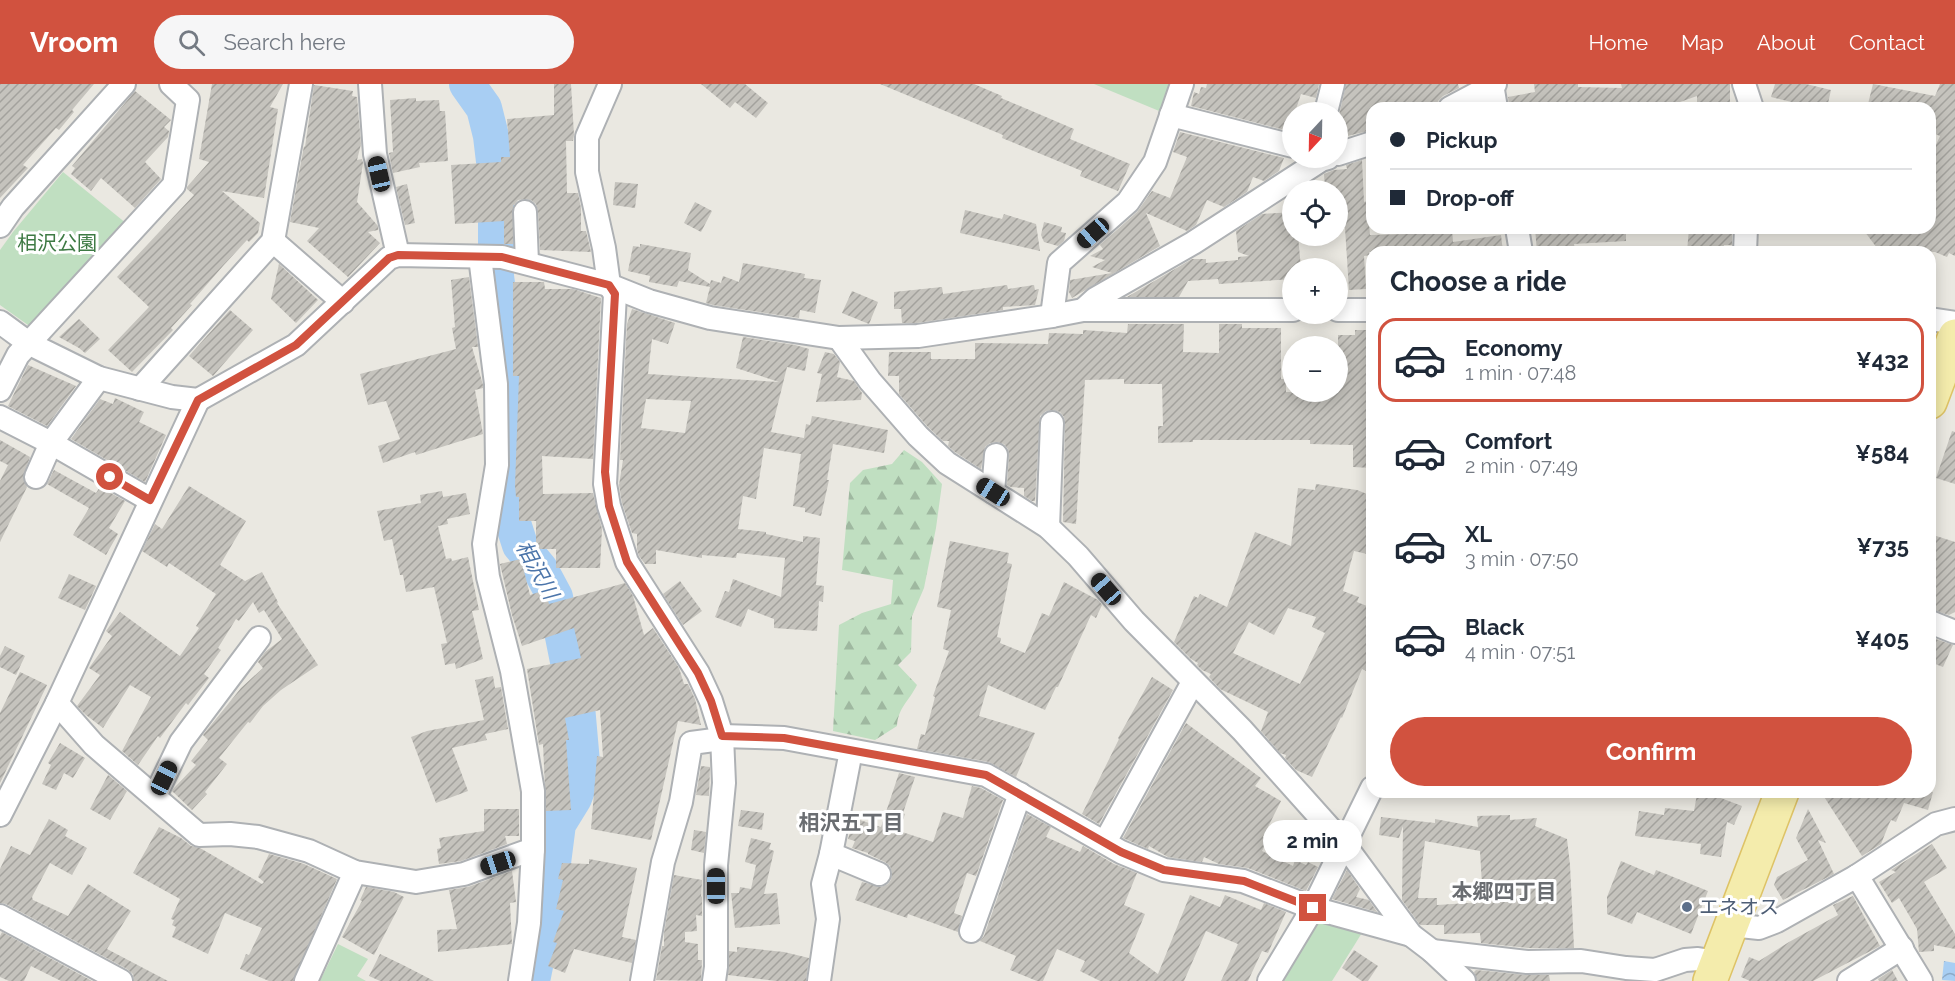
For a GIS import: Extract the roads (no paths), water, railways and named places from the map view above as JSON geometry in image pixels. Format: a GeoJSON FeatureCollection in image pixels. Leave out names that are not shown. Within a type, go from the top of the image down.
{"type":"FeatureCollection","features":[{"type":"Feature","properties":{"kind":"main road"},"geometry":{"type":"LineString","coordinates":[[1936,381],[1949,336]]}},
{"type":"Feature","properties":{"kind":"main road"},"geometry":{"type":"LineString","coordinates":[[1713,972],[1780,798]]}},
{"type":"Feature","properties":{"kind":"street"},"geometry":{"type":"LineString","coordinates":[[0,226],[13,207],[124,84]]}},
{"type":"Feature","properties":{"kind":"street"},"geometry":{"type":"LineString","coordinates":[[0,390],[18,356],[174,185],[188,100],[171,84]]}},
{"type":"Feature","properties":{"kind":"street"},"geometry":{"type":"LineString","coordinates":[[140,389],[273,241],[301,84]]}},
{"type":"Feature","properties":{"kind":"street"},"geometry":{"type":"LineString","coordinates":[[370,84],[375,154],[398,255]]}},
{"type":"Feature","properties":{"kind":"street"},"geometry":{"type":"LineString","coordinates":[[610,84],[587,137],[587,172],[604,248],[609,285],[615,294],[605,472],[609,506],[627,562],[698,673],[711,701],[722,736],[724,783],[716,865],[714,981]]}},
{"type":"Feature","properties":{"kind":"street"},"geometry":{"type":"LineString","coordinates":[[1052,316],[1059,263],[1128,202],[1155,162],[1182,84]]}},
{"type":"Feature","properties":{"kind":"street"},"geometry":{"type":"LineString","coordinates":[[1328,102],[1333,84]]}},
{"type":"Feature","properties":{"kind":"street"},"geometry":{"type":"LineString","coordinates":[[1461,102],[1493,84],[1495,102]]}},
{"type":"Feature","properties":{"kind":"street"},"geometry":{"type":"LineString","coordinates":[[1744,84],[1750,102]]}},
{"type":"Feature","properties":{"kind":"street"},"geometry":{"type":"LineString","coordinates":[[1172,115],[1282,143]]}},
{"type":"Feature","properties":{"kind":"street"},"geometry":{"type":"LineString","coordinates":[[1348,150],[1366,145]]}},
{"type":"Feature","properties":{"kind":"street"},"geometry":{"type":"LineString","coordinates":[[1083,310],[1095,299],[1193,243],[1310,168]]}},
{"type":"Feature","properties":{"kind":"street"},"geometry":{"type":"LineString","coordinates":[[525,212],[527,262]]}},
{"type":"Feature","properties":{"kind":"street"},"geometry":{"type":"LineString","coordinates":[[273,241],[343,302]]}},
{"type":"Feature","properties":{"kind":"street"},"geometry":{"type":"LineString","coordinates":[[0,815],[57,704],[198,400],[296,345],[389,258],[398,255],[490,257],[527,262],[609,285],[649,301],[710,318],[839,338],[918,336],[1083,310],[1282,310]]}},
{"type":"Feature","properties":{"kind":"street"},"geometry":{"type":"LineString","coordinates":[[490,257],[496,384],[496,465],[484,544],[488,577],[512,671],[532,782],[533,849],[529,923],[520,981]]}},
{"type":"Feature","properties":{"kind":"street"},"geometry":{"type":"LineString","coordinates":[[1348,310],[1366,310]]}},
{"type":"Feature","properties":{"kind":"street"},"geometry":{"type":"LineString","coordinates":[[0,322],[30,344],[99,378],[172,397],[198,400]]}},
{"type":"Feature","properties":{"kind":"street"},"geometry":{"type":"LineString","coordinates":[[1936,324],[1949,336]]}},
{"type":"Feature","properties":{"kind":"street"},"geometry":{"type":"LineString","coordinates":[[839,338],[870,381],[918,436],[947,463],[1048,527],[1078,556],[1134,621],[1242,730],[1344,844],[1411,935],[1464,981]]}},
{"type":"Feature","properties":{"kind":"street"},"geometry":{"type":"LineString","coordinates":[[36,477],[51,443],[99,378]]}},
{"type":"Feature","properties":{"kind":"street"},"geometry":{"type":"LineString","coordinates":[[0,417],[51,443],[150,500]]}},
{"type":"Feature","properties":{"kind":"street"},"geometry":{"type":"LineString","coordinates":[[1048,527],[1052,423]]}},
{"type":"Feature","properties":{"kind":"street"},"geometry":{"type":"LineString","coordinates":[[993,492],[996,455]]}},
{"type":"Feature","properties":{"kind":"street"},"geometry":{"type":"LineString","coordinates":[[1936,624],[1955,632]]}},
{"type":"Feature","properties":{"kind":"street"},"geometry":{"type":"LineString","coordinates":[[154,796],[181,742],[259,638]]}},
{"type":"Feature","properties":{"kind":"street"},"geometry":{"type":"LineString","coordinates":[[1105,842],[1193,682]]}},
{"type":"Feature","properties":{"kind":"street"},"geometry":{"type":"LineString","coordinates":[[57,704],[94,746],[199,835],[230,834],[269,840],[309,851],[355,872],[416,882],[464,874],[533,849]]}},
{"type":"Feature","properties":{"kind":"street"},"geometry":{"type":"LineString","coordinates":[[642,981],[663,862],[681,802],[691,743],[714,740],[722,736],[784,738],[986,775],[1121,852],[1164,870],[1244,881],[1313,908],[1411,935]]}},
{"type":"Feature","properties":{"kind":"street"},"geometry":{"type":"LineString","coordinates":[[819,981],[828,919],[823,884],[851,751]]}},
{"type":"Feature","properties":{"kind":"street"},"geometry":{"type":"LineString","coordinates":[[971,930],[1020,794]]}},
{"type":"Feature","properties":{"kind":"street"},"geometry":{"type":"LineString","coordinates":[[1269,981],[1313,908],[1367,798]]}},
{"type":"Feature","properties":{"kind":"street"},"geometry":{"type":"LineString","coordinates":[[1731,925],[1759,928],[1777,921],[1857,876],[1936,824],[1955,819]]}},
{"type":"Feature","properties":{"kind":"street"},"geometry":{"type":"LineString","coordinates":[[831,854],[879,874]]}},
{"type":"Feature","properties":{"kind":"street"},"geometry":{"type":"LineString","coordinates":[[306,981],[355,872]]}},
{"type":"Feature","properties":{"kind":"street"},"geometry":{"type":"LineString","coordinates":[[1857,876],[1922,981]]}},
{"type":"Feature","properties":{"kind":"street"},"geometry":{"type":"LineString","coordinates":[[0,916],[121,981]]}},
{"type":"Feature","properties":{"kind":"street"},"geometry":{"type":"LineString","coordinates":[[1849,981],[1902,948]]}},
{"type":"Feature","properties":{"kind":"street"},"geometry":{"type":"LineString","coordinates":[[1432,951],[1527,962],[1581,961],[1623,975],[1655,970],[1692,960],[1713,972]]}},
{"type":"Feature","properties":{"kind":"water"},"geometry":{"type":"Polygon","coordinates":[[[1944,961],[1955,963],[1955,981],[1942,980],[1944,961]]]}},
{"type":"Feature","properties":{"kind":"waterway","name":"相沢川"},"geometry":{"type":"LineString","coordinates":[[467,84],[484,108],[491,136],[496,178],[496,276],[510,382],[507,476],[512,520],[520,545],[540,569],[555,597],[577,706],[583,774],[574,798],[558,824],[548,902],[532,981]]}},
{"type":"Feature","properties":{"kind":"place","name":"エネオス"},"geometry":{"type":"Point","coordinates":[1687,907]}},
{"type":"Feature","properties":{"kind":"district","name":"相沢五丁目"},"geometry":{"type":"Point","coordinates":[851,823]}},
{"type":"Feature","properties":{"kind":"district","name":"本郷四丁目"},"geometry":{"type":"Point","coordinates":[1504,892]}},
{"type":"Feature","properties":{"kind":"park label","name":"相沢公園"},"geometry":{"type":"Point","coordinates":[57,243]}}]}
